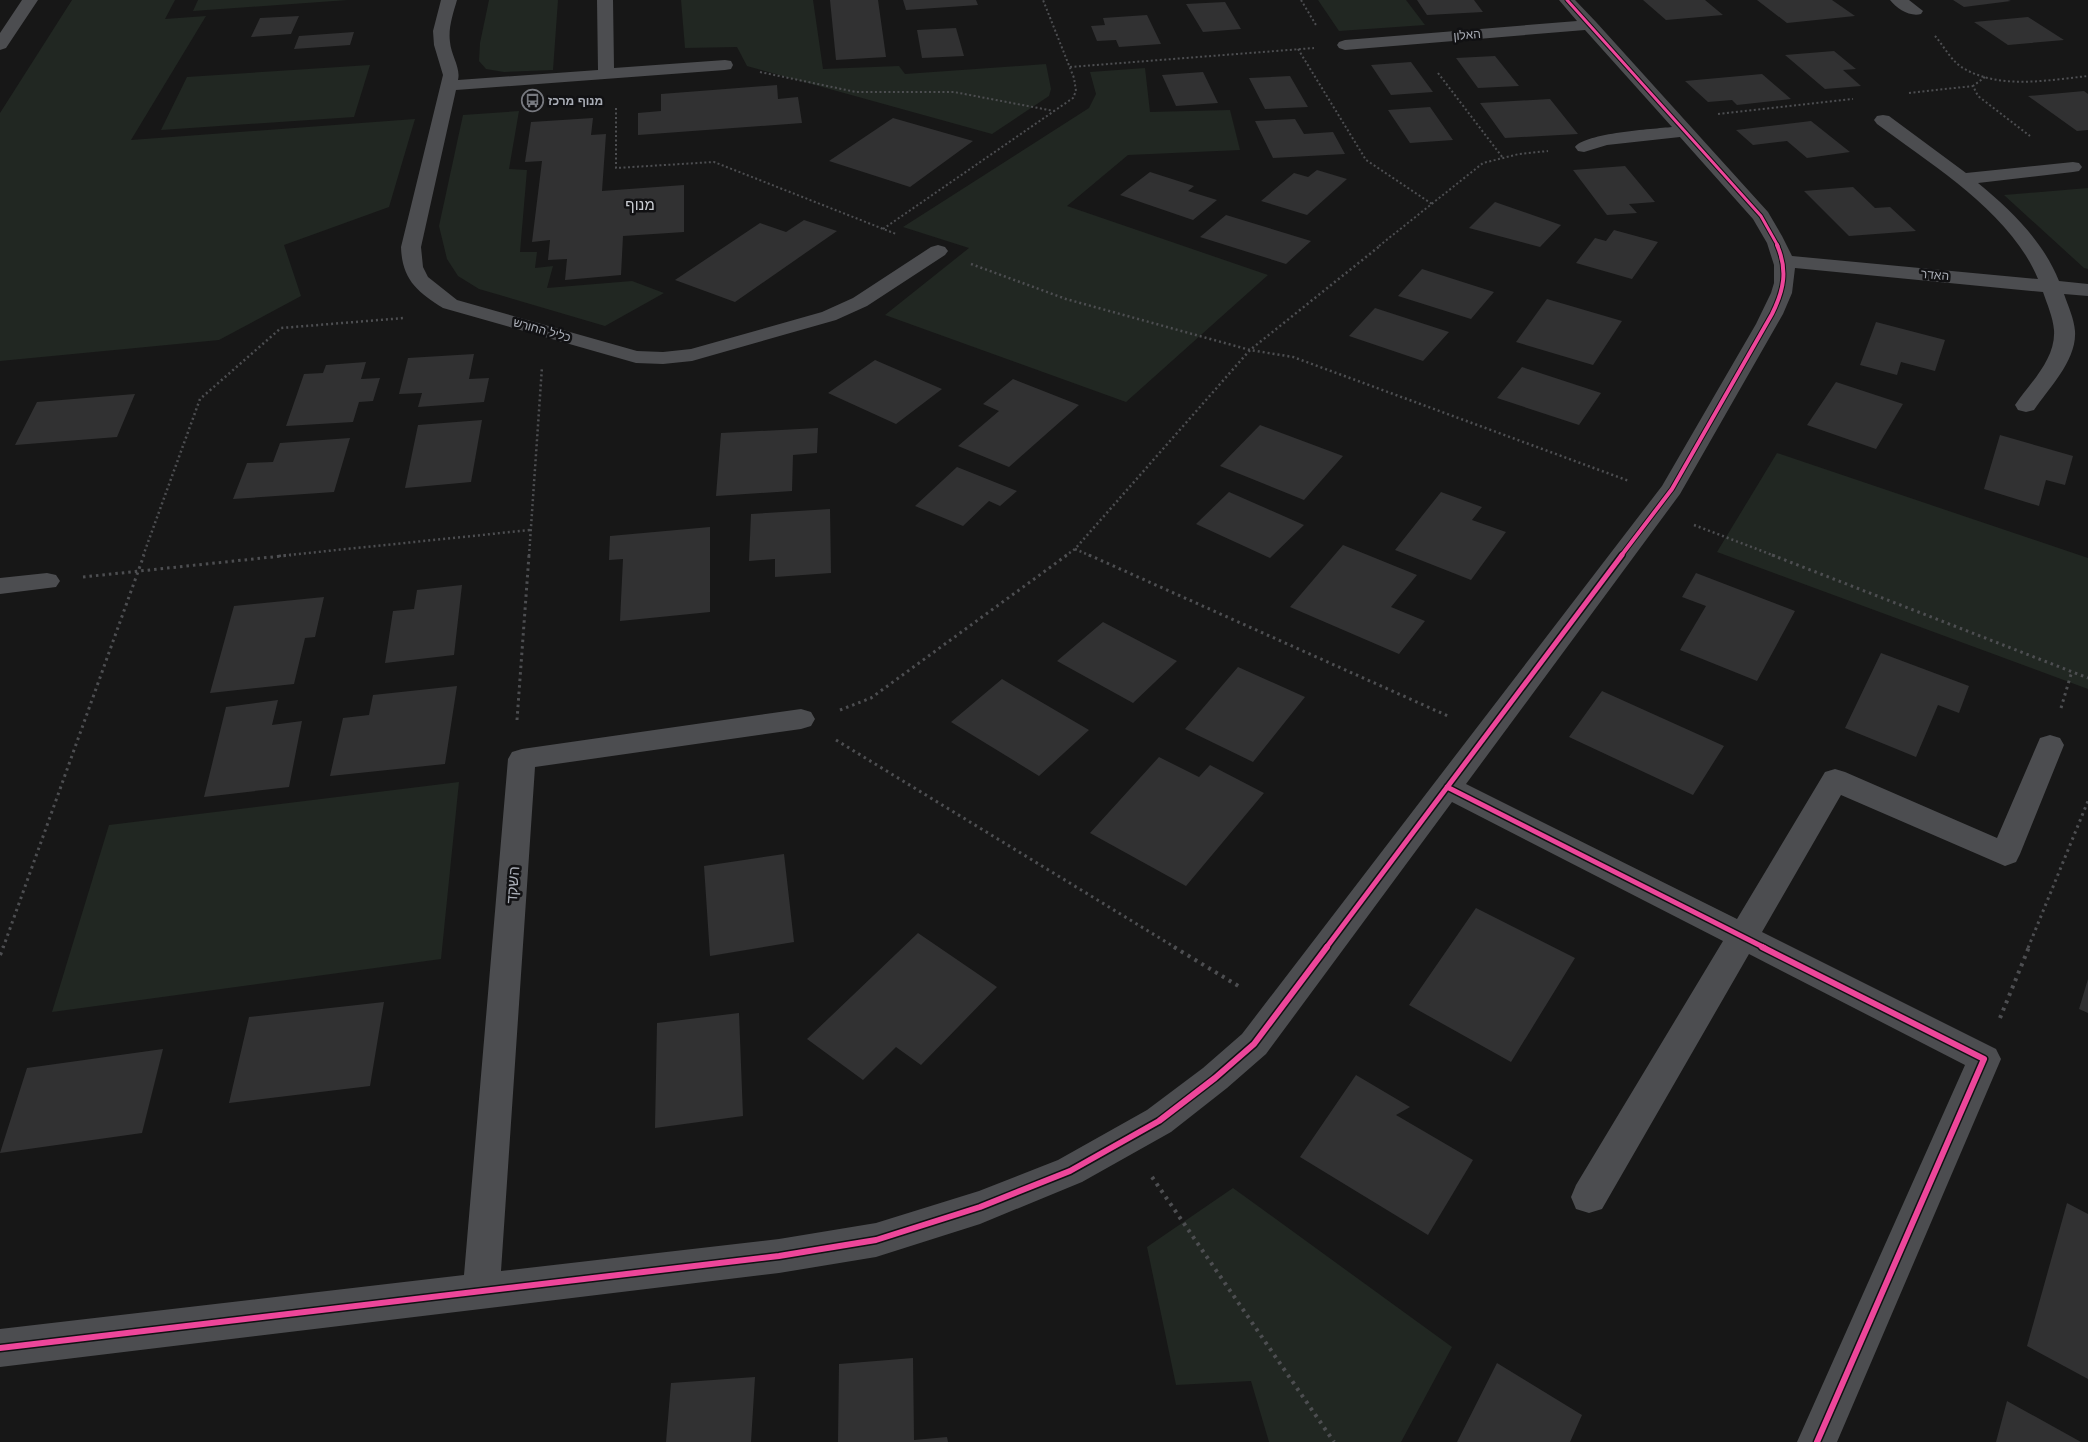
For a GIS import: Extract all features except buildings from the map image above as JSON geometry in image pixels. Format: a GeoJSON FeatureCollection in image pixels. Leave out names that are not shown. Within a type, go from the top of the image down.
{"type":"FeatureCollection","features":[{"type":"Feature","properties":{"kind":"street"},"geometry":{"type":"LineString","coordinates":[[0,45],[30,0]]}},
{"type":"Feature","properties":{"kind":"street","name":"כליל החורש"},"geometry":{"type":"LineString","coordinates":[[449,0],[441,31],[442,45],[451,75],[411,247],[410,262],[416,276],[431,292],[450,304],[636,357],[663,358],[692,355],[829,316],[860,302],[938,250]]}},
{"type":"Feature","properties":{"kind":"street"},"geometry":{"type":"LineString","coordinates":[[605,0],[611,74]]}},
{"type":"Feature","properties":{"kind":"street"},"geometry":{"type":"LineString","coordinates":[[0,1348],[779,1256],[876,1240],[980,1207],[1070,1170],[1159,1121],[1215,1078],[1254,1044],[1662,503],[1716,414],[1783,288],[1785,271],[1782,261],[1773,236],[1761,216],[1567,0]]}},
{"type":"Feature","properties":{"kind":"street"},"geometry":{"type":"LineString","coordinates":[[1898,0],[1915,11]]}},
{"type":"Feature","properties":{"kind":"street","name":"האלון"},"geometry":{"type":"LineString","coordinates":[[1345,45],[1590,25]]}},
{"type":"Feature","properties":{"kind":"street"},"geometry":{"type":"LineString","coordinates":[[448,86],[725,65]]}},
{"type":"Feature","properties":{"kind":"street"},"geometry":{"type":"LineString","coordinates":[[1883,120],[1962,179],[2010,222],[2033,250],[2051,286],[2062,318],[2065,340],[2058,357],[2026,405]]}},
{"type":"Feature","properties":{"kind":"street"},"geometry":{"type":"LineString","coordinates":[[1584,147],[1605,140],[1679,125]]}},
{"type":"Feature","properties":{"kind":"street"},"geometry":{"type":"LineString","coordinates":[[1962,179],[2072,167]]}},
{"type":"Feature","properties":{"kind":"street","name":"האדר"},"geometry":{"type":"LineString","coordinates":[[1782,261],[2088,290]]}},
{"type":"Feature","properties":{"kind":"street"},"geometry":{"type":"LineString","coordinates":[[0,586],[47,581]]}},
{"type":"Feature","properties":{"kind":"street","name":"השקד"},"geometry":{"type":"LineString","coordinates":[[481,1292],[522,759],[801,719]]}},
{"type":"Feature","properties":{"kind":"street"},"geometry":{"type":"LineString","coordinates":[[1589,1197],[1835,780],[2004,854],[2050,745]]}},
{"type":"Feature","properties":{"kind":"street"},"geometry":{"type":"LineString","coordinates":[[1447,787],[1984,1059],[1817,1442]]}},
{"type":"Feature","properties":{"kind":"path"},"geometry":{"type":"LineString","coordinates":[[883,229],[1073,98],[1076,91],[1070,67],[1043,0]]}},
{"type":"Feature","properties":{"kind":"path"},"geometry":{"type":"LineString","coordinates":[[1915,11],[1921,25],[1938,39],[1952,58],[1963,68],[2009,82],[2036,82],[2088,76]]}},
{"type":"Feature","properties":{"kind":"path"},"geometry":{"type":"LineString","coordinates":[[1412,40],[1503,158]]}},
{"type":"Feature","properties":{"kind":"path"},"geometry":{"type":"LineString","coordinates":[[1070,67],[1345,45]]}},
{"type":"Feature","properties":{"kind":"path"},"geometry":{"type":"LineString","coordinates":[[1298,49],[1366,160],[1432,204]]}},
{"type":"Feature","properties":{"kind":"path"},"geometry":{"type":"LineString","coordinates":[[725,65],[856,92],[954,92],[1054,111]]}},
{"type":"Feature","properties":{"kind":"path"},"geometry":{"type":"LineString","coordinates":[[611,74],[616,168],[714,162],[1066,299],[1250,350],[1293,357],[1662,503],[2088,678]]}},
{"type":"Feature","properties":{"kind":"path"},"geometry":{"type":"LineString","coordinates":[[1905,94],[1973,86],[1985,76]]}},
{"type":"Feature","properties":{"kind":"path"},"geometry":{"type":"LineString","coordinates":[[1973,86],[1978,96],[1991,107],[2072,167]]}},
{"type":"Feature","properties":{"kind":"path"},"geometry":{"type":"LineString","coordinates":[[1679,125],[1856,99]]}},
{"type":"Feature","properties":{"kind":"path"},"geometry":{"type":"LineString","coordinates":[[801,719],[847,708],[871,698],[1075,549],[1250,350],[1483,162],[1584,147]]}},
{"type":"Feature","properties":{"kind":"path"},"geometry":{"type":"LineString","coordinates":[[0,955],[200,398],[281,328],[409,318]]}},
{"type":"Feature","properties":{"kind":"path"},"geometry":{"type":"LineString","coordinates":[[516,721],[544,331]]}},
{"type":"Feature","properties":{"kind":"path"},"geometry":{"type":"LineString","coordinates":[[47,581],[530,530]]}},
{"type":"Feature","properties":{"kind":"path"},"geometry":{"type":"LineString","coordinates":[[1075,549],[1488,734]]}},
{"type":"Feature","properties":{"kind":"path"},"geometry":{"type":"LineString","coordinates":[[801,719],[1279,1011]]}},
{"type":"Feature","properties":{"kind":"path"},"geometry":{"type":"LineString","coordinates":[[1984,1059],[2088,801]]}},
{"type":"Feature","properties":{"kind":"path"},"geometry":{"type":"LineString","coordinates":[[1126,1139],[1334,1442]]}},
{"type":"Feature","properties":{"kind":"shaded area"},"geometry":{"type":"Polygon","coordinates":[[[72,0],[175,0],[165,19],[206,16],[131,140],[415,119],[389,207],[284,245],[301,296],[219,340],[0,361],[0,113],[72,0]]]}},
{"type":"Feature","properties":{"kind":"shaded area"},"geometry":{"type":"Polygon","coordinates":[[[198,0],[348,0],[193,11],[198,0]]]}},
{"type":"Feature","properties":{"kind":"shaded area"},"geometry":{"type":"Polygon","coordinates":[[[489,0],[558,0],[553,70],[504,72],[486,69],[479,61],[480,43],[489,0]]]}},
{"type":"Feature","properties":{"kind":"shaded area"},"geometry":{"type":"Polygon","coordinates":[[[681,0],[813,0],[823,69],[899,66],[905,74],[1046,64],[1051,89],[1049,96],[992,134],[747,66],[737,47],[685,48],[681,0]]]}},
{"type":"Feature","properties":{"kind":"shaded area"},"geometry":{"type":"Polygon","coordinates":[[[1318,0],[1406,0],[1425,25],[1339,31],[1318,0]]]}},
{"type":"Feature","properties":{"kind":"shaded area"},"geometry":{"type":"Polygon","coordinates":[[[370,65],[354,117],[161,130],[187,77],[370,65]]]}},
{"type":"Feature","properties":{"kind":"shaded area"},"geometry":{"type":"Polygon","coordinates":[[[1145,68],[1150,112],[1230,110],[1240,150],[1128,155],[1067,206],[1268,275],[1126,402],[885,315],[969,248],[903,227],[1089,108],[1096,94],[1090,72],[1145,68]]]}},
{"type":"Feature","properties":{"kind":"shaded area"},"geometry":{"type":"Polygon","coordinates":[[[519,111],[509,169],[527,170],[520,252],[537,252],[535,268],[553,266],[547,288],[632,281],[664,293],[605,326],[479,289],[458,276],[447,259],[439,226],[463,115],[519,111]]]}},
{"type":"Feature","properties":{"kind":"shaded area"},"geometry":{"type":"Polygon","coordinates":[[[2088,188],[2088,269],[2084,268],[2004,195],[2088,188]]]}},
{"type":"Feature","properties":{"kind":"shaded area"},"geometry":{"type":"Polygon","coordinates":[[[1777,453],[2088,558],[2088,689],[1717,552],[1777,453]]]}},
{"type":"Feature","properties":{"kind":"shaded area"},"geometry":{"type":"Polygon","coordinates":[[[459,782],[441,959],[52,1012],[109,825],[459,782]]]}},
{"type":"Feature","properties":{"kind":"shaded area"},"geometry":{"type":"Polygon","coordinates":[[[1233,1188],[1452,1347],[1401,1442],[1269,1442],[1251,1381],[1176,1385],[1147,1247],[1233,1188]]]}},
{"type":"Feature","properties":{"kind":"cycle path"},"geometry":{"type":"LineString","coordinates":[[0,1348],[779,1256],[876,1240],[980,1207],[1070,1171],[1159,1121],[1215,1078],[1254,1044],[1672,489],[1767,324],[1781,293],[1785,272],[1782,257],[1773,236],[1761,216],[1567,0]]}},
{"type":"Feature","properties":{"kind":"cycle path"},"geometry":{"type":"LineString","coordinates":[[1447,787],[1984,1059],[1817,1442]]}},
{"type":"Feature","properties":{"kind":"place","name":"מנוף מרכז"},"geometry":{"type":"Point","coordinates":[532,101]}},
{"type":"Feature","properties":{"kind":"district","name":"מנוף"},"geometry":{"type":"Point","coordinates":[640,205]}}]}
